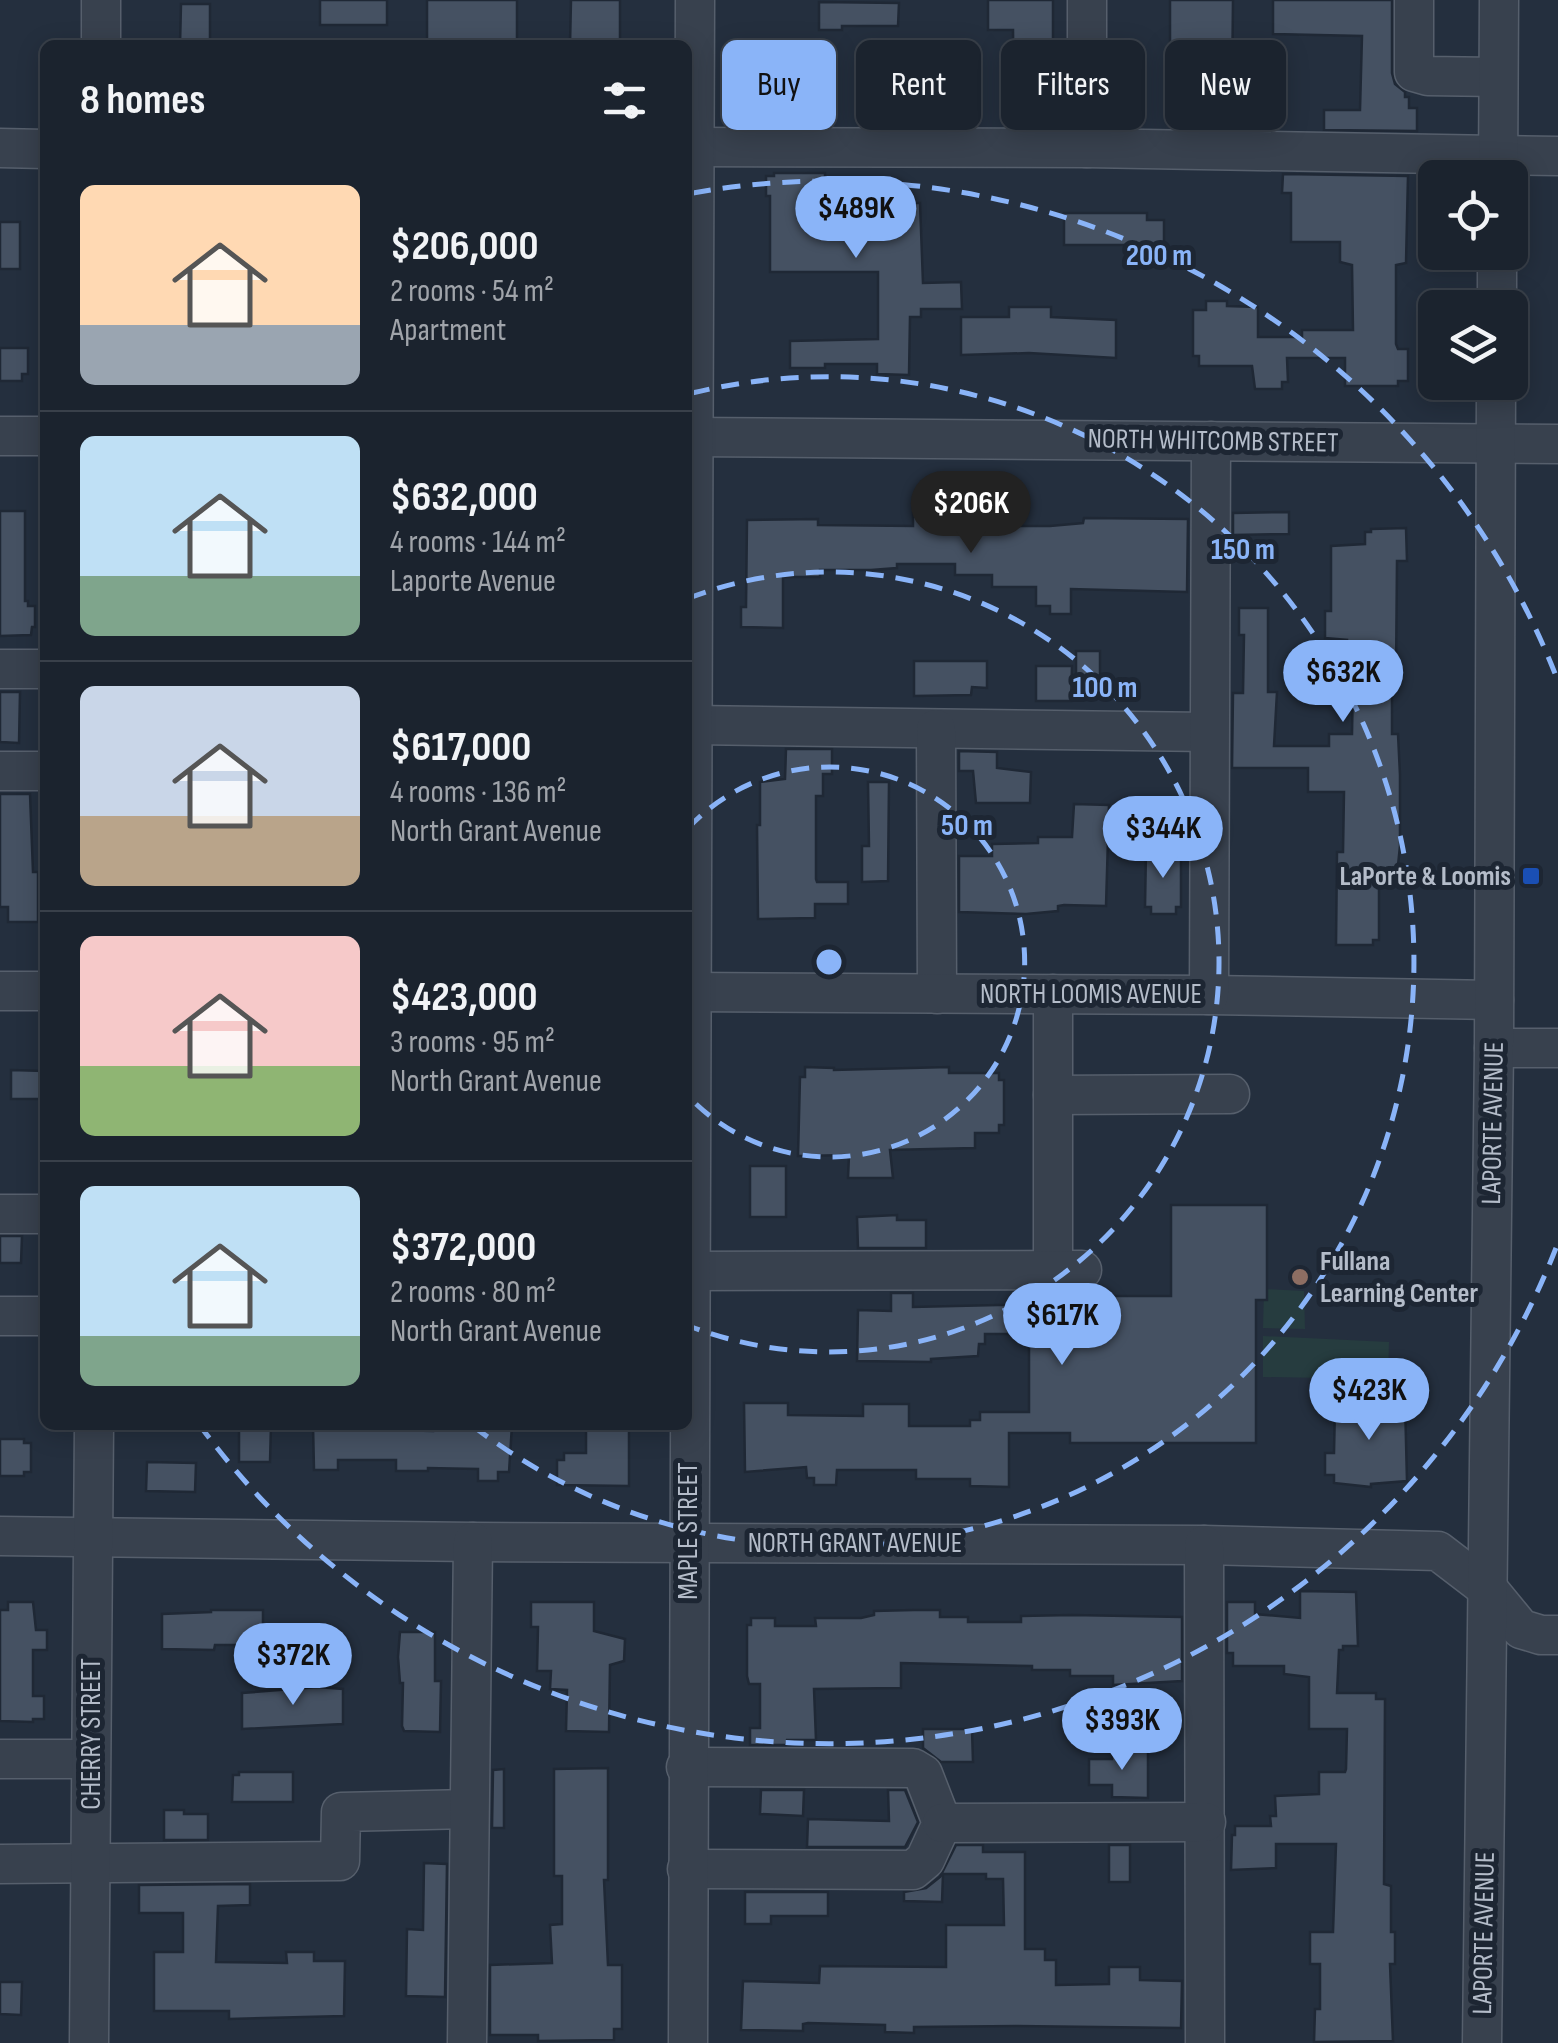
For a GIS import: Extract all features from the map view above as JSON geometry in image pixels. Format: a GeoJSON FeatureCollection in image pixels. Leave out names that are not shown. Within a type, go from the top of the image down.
{"type":"FeatureCollection","features":[{"type":"Feature","properties":{"kind":"street"},"geometry":{"type":"LineString","coordinates":[[101,0],[101,40]]}},
{"type":"Feature","properties":{"kind":"street","name":"MAPLE STREET"},"geometry":{"type":"LineString","coordinates":[[692,147],[695,0]]}},
{"type":"Feature","properties":{"kind":"street"},"geometry":{"type":"LineString","coordinates":[[1087,0],[1087,148]]}},
{"type":"Feature","properties":{"kind":"street"},"geometry":{"type":"LineString","coordinates":[[1414,0],[1414,72],[1428,76],[1498,77]]}},
{"type":"Feature","properties":{"kind":"street"},"geometry":{"type":"LineString","coordinates":[[1498,0],[1498,160]]}},
{"type":"Feature","properties":{"kind":"street"},"geometry":{"type":"LineString","coordinates":[[692,147],[1087,148],[1418,163]]}},
{"type":"Feature","properties":{"kind":"street"},"geometry":{"type":"LineString","coordinates":[[0,148],[40,149]]}},
{"type":"Feature","properties":{"kind":"street"},"geometry":{"type":"LineString","coordinates":[[1528,162],[1558,156]]}},
{"type":"Feature","properties":{"kind":"street","name":"LAPORTE AVENUE"},"geometry":{"type":"LineString","coordinates":[[1482,2043],[1494,1048],[1496,400]]}},
{"type":"Feature","properties":{"kind":"street"},"geometry":{"type":"LineString","coordinates":[[0,436],[40,436]]}},
{"type":"Feature","properties":{"kind":"street","name":"NORTH WHITCOMB STREET"},"geometry":{"type":"LineString","coordinates":[[692,438],[1558,444]]}},
{"type":"Feature","properties":{"kind":"street"},"geometry":{"type":"LineString","coordinates":[[1210,994],[1211,441]]}},
{"type":"Feature","properties":{"kind":"street"},"geometry":{"type":"LineString","coordinates":[[0,668],[40,668]]}},
{"type":"Feature","properties":{"kind":"street"},"geometry":{"type":"LineString","coordinates":[[692,725],[1209,732]]}},
{"type":"Feature","properties":{"kind":"street"},"geometry":{"type":"LineString","coordinates":[[936,729],[937,994]]}},
{"type":"Feature","properties":{"kind":"street"},"geometry":{"type":"LineString","coordinates":[[0,771],[40,771]]}},
{"type":"Feature","properties":{"kind":"street"},"geometry":{"type":"LineString","coordinates":[[0,991],[40,991]]}},
{"type":"Feature","properties":{"kind":"street","name":"NORTH LOOMIS AVENUE"},"geometry":{"type":"LineString","coordinates":[[692,992],[1210,994],[1494,1000]]}},
{"type":"Feature","properties":{"kind":"street"},"geometry":{"type":"LineString","coordinates":[[692,1271],[1067,1270],[1054,1095],[1054,994]]}},
{"type":"Feature","properties":{"kind":"street"},"geometry":{"type":"LineString","coordinates":[[1494,1048],[1558,1048]]}},
{"type":"Feature","properties":{"kind":"street"},"geometry":{"type":"LineString","coordinates":[[1054,1095],[1230,1094]]}},
{"type":"Feature","properties":{"kind":"street"},"geometry":{"type":"LineString","coordinates":[[0,1214],[40,1214]]}},
{"type":"Feature","properties":{"kind":"street"},"geometry":{"type":"LineString","coordinates":[[0,1316],[40,1316]]}},
{"type":"Feature","properties":{"kind":"street","name":"CHERRY STREET"},"geometry":{"type":"LineString","coordinates":[[89,2043],[94,1430]]}},
{"type":"Feature","properties":{"kind":"street","name":"MAPLE STREET"},"geometry":{"type":"LineString","coordinates":[[688,1430],[688,2043]]}},
{"type":"Feature","properties":{"kind":"street","name":"NORTH GRANT AVENUE"},"geometry":{"type":"LineString","coordinates":[[0,1536],[1204,1545],[1438,1551],[1488,1590],[1521,1629],[1558,1635]]}},
{"type":"Feature","properties":{"kind":"street"},"geometry":{"type":"LineString","coordinates":[[467,2043],[473,1542]]}},
{"type":"Feature","properties":{"kind":"street"},"geometry":{"type":"LineString","coordinates":[[1204,1545],[1205,2043]]}},
{"type":"Feature","properties":{"kind":"street"},"geometry":{"type":"LineString","coordinates":[[0,1760],[90,1758]]}},
{"type":"Feature","properties":{"kind":"street"},"geometry":{"type":"LineString","coordinates":[[686,1767],[914,1768],[922,1774],[942,1823],[925,1860],[913,1870],[687,1869]]}},
{"type":"Feature","properties":{"kind":"street"},"geometry":{"type":"LineString","coordinates":[[0,1864],[340,1861],[341,1812],[469,1809]]}},
{"type":"Feature","properties":{"kind":"street"},"geometry":{"type":"LineString","coordinates":[[942,1823],[1206,1822]]}},
{"type":"Feature","properties":{"kind":"green space"},"geometry":{"type":"Polygon","coordinates":[[[1264,1289],[1304,1291],[1305,1329],[1263,1328],[1264,1289]]]}},
{"type":"Feature","properties":{"kind":"green space"},"geometry":{"type":"Polygon","coordinates":[[[1263,1336],[1389,1342],[1388,1379],[1263,1377],[1263,1336]]]}},
{"type":"Feature","properties":{"kind":"building"},"geometry":{"type":"Polygon","coordinates":[[[320,0],[387,0],[387,25],[320,25],[320,0]]]}},
{"type":"Feature","properties":{"kind":"building"},"geometry":{"type":"Polygon","coordinates":[[[427,0],[517,0],[517,40],[427,40],[427,0]]]}},
{"type":"Feature","properties":{"kind":"building"},"geometry":{"type":"Polygon","coordinates":[[[571,0],[620,0],[620,40],[570,40],[571,0]]]}},
{"type":"Feature","properties":{"kind":"building"},"geometry":{"type":"Polygon","coordinates":[[[988,0],[1053,0],[1053,40],[1013,40],[1013,30],[988,30],[988,0]]]}},
{"type":"Feature","properties":{"kind":"building"},"geometry":{"type":"Polygon","coordinates":[[[1170,0],[1233,0],[1233,40],[1170,40],[1170,0]]]}},
{"type":"Feature","properties":{"kind":"building"},"geometry":{"type":"Polygon","coordinates":[[[1273,0],[1392,0],[1392,73],[1395,84],[1409,97],[1409,108],[1417,108],[1417,131],[1324,130],[1324,110],[1360,110],[1362,36],[1273,34],[1273,0]]]}},
{"type":"Feature","properties":{"kind":"building"},"geometry":{"type":"Polygon","coordinates":[[[819,2],[899,3],[898,26],[819,30],[819,2]]]}},
{"type":"Feature","properties":{"kind":"building"},"geometry":{"type":"Polygon","coordinates":[[[181,4],[210,4],[210,40],[180,40],[181,4]]]}},
{"type":"Feature","properties":{"kind":"building"},"geometry":{"type":"Polygon","coordinates":[[[825,173],[825,183],[903,184],[903,203],[920,203],[923,283],[961,282],[962,309],[921,309],[921,317],[910,317],[909,375],[877,374],[877,364],[790,368],[790,341],[878,339],[878,272],[770,272],[770,196],[766,196],[766,176],[825,173]]]}},
{"type":"Feature","properties":{"kind":"building"},"geometry":{"type":"Polygon","coordinates":[[[1283,174],[1408,176],[1406,263],[1396,265],[1396,344],[1398,349],[1408,349],[1408,381],[1398,381],[1398,386],[1345,386],[1345,358],[1287,358],[1288,382],[1282,382],[1282,389],[1255,389],[1252,366],[1199,366],[1199,356],[1193,356],[1193,310],[1206,310],[1206,301],[1258,307],[1258,337],[1302,337],[1302,330],[1353,330],[1352,265],[1340,262],[1340,242],[1291,242],[1291,193],[1282,193],[1283,174]]]}},
{"type":"Feature","properties":{"kind":"building"},"geometry":{"type":"Polygon","coordinates":[[[1064,213],[1147,213],[1147,220],[1164,220],[1164,260],[1131,260],[1132,245],[1064,245],[1064,213]]]}},
{"type":"Feature","properties":{"kind":"building"},"geometry":{"type":"Polygon","coordinates":[[[0,222],[20,222],[20,269],[0,269],[0,222]]]}},
{"type":"Feature","properties":{"kind":"building"},"geometry":{"type":"Polygon","coordinates":[[[1009,307],[1051,307],[1051,317],[1116,320],[1116,358],[1029,353],[961,355],[961,317],[1009,317],[1009,307]]]}},
{"type":"Feature","properties":{"kind":"building"},"geometry":{"type":"Polygon","coordinates":[[[0,348],[28,348],[28,374],[22,374],[22,381],[0,381],[0,348]]]}},
{"type":"Feature","properties":{"kind":"building"},"geometry":{"type":"Polygon","coordinates":[[[0,511],[25,511],[25,601],[28,606],[35,606],[31,635],[0,636],[0,511]]]}},
{"type":"Feature","properties":{"kind":"building"},"geometry":{"type":"Polygon","coordinates":[[[1289,512],[1289,534],[1233,535],[1233,513],[1289,512]]]}},
{"type":"Feature","properties":{"kind":"building"},"geometry":{"type":"Polygon","coordinates":[[[913,513],[946,513],[946,524],[974,526],[1050,526],[1083,523],[1084,518],[1188,519],[1187,592],[1071,589],[1071,614],[1050,614],[1050,606],[1036,606],[1036,587],[992,587],[992,575],[955,575],[955,564],[820,570],[820,577],[783,577],[783,628],[741,627],[741,607],[746,607],[747,520],[818,519],[818,525],[913,526],[913,513]]]}},
{"type":"Feature","properties":{"kind":"building"},"geometry":{"type":"Polygon","coordinates":[[[1406,528],[1407,561],[1397,561],[1396,675],[1392,675],[1392,734],[1398,734],[1400,775],[1396,885],[1379,884],[1379,940],[1373,940],[1373,945],[1336,945],[1337,852],[1343,852],[1344,792],[1308,792],[1308,768],[1232,768],[1233,693],[1243,693],[1244,635],[1239,635],[1239,608],[1268,608],[1268,692],[1277,692],[1274,746],[1329,746],[1329,734],[1352,734],[1353,679],[1347,679],[1347,640],[1325,638],[1325,611],[1331,611],[1331,546],[1365,544],[1365,532],[1371,529],[1406,528]]]}},
{"type":"Feature","properties":{"kind":"building"},"geometry":{"type":"Polygon","coordinates":[[[1076,651],[1100,651],[1100,678],[1076,678],[1076,651]]]}},
{"type":"Feature","properties":{"kind":"building"},"geometry":{"type":"Polygon","coordinates":[[[914,661],[987,661],[987,688],[972,687],[971,695],[914,696],[914,661]]]}},
{"type":"Feature","properties":{"kind":"building"},"geometry":{"type":"Polygon","coordinates":[[[1036,666],[1072,666],[1071,701],[1036,701],[1036,666]]]}},
{"type":"Feature","properties":{"kind":"building"},"geometry":{"type":"Polygon","coordinates":[[[0,692],[20,692],[19,743],[0,742],[0,692]]]}},
{"type":"Feature","properties":{"kind":"building"},"geometry":{"type":"Polygon","coordinates":[[[786,749],[832,749],[832,774],[823,774],[823,796],[816,796],[816,879],[848,882],[848,904],[815,904],[815,918],[758,919],[760,782],[785,779],[786,749]]]}},
{"type":"Feature","properties":{"kind":"building"},"geometry":{"type":"Polygon","coordinates":[[[959,751],[997,752],[997,768],[1031,772],[1030,803],[976,803],[973,771],[959,771],[959,751]]]}},
{"type":"Feature","properties":{"kind":"building"},"geometry":{"type":"Polygon","coordinates":[[[868,782],[889,782],[888,881],[862,882],[862,846],[869,846],[868,782]]]}},
{"type":"Feature","properties":{"kind":"building"},"geometry":{"type":"Polygon","coordinates":[[[0,794],[30,794],[33,872],[38,872],[38,922],[8,922],[8,907],[0,907],[0,794]]]}},
{"type":"Feature","properties":{"kind":"building"},"geometry":{"type":"Polygon","coordinates":[[[1074,804],[1109,805],[1106,906],[1064,905],[1058,906],[1058,911],[1026,914],[959,912],[959,856],[992,856],[992,844],[1038,843],[1038,837],[1072,837],[1074,804]]]}},
{"type":"Feature","properties":{"kind":"building"},"geometry":{"type":"Polygon","coordinates":[[[1146,850],[1181,850],[1181,907],[1176,907],[1176,914],[1151,914],[1151,907],[1145,907],[1146,850]]]}},
{"type":"Feature","properties":{"kind":"building"},"geometry":{"type":"Polygon","coordinates":[[[805,1067],[949,1067],[949,1073],[999,1073],[999,1080],[1004,1080],[1004,1125],[999,1125],[999,1133],[975,1133],[975,1148],[890,1150],[893,1178],[848,1178],[849,1155],[798,1156],[800,1077],[805,1077],[805,1067]]]}},
{"type":"Feature","properties":{"kind":"building"},"geometry":{"type":"Polygon","coordinates":[[[11,1070],[40,1071],[40,1099],[11,1099],[11,1070]]]}},
{"type":"Feature","properties":{"kind":"building"},"geometry":{"type":"Polygon","coordinates":[[[750,1166],[786,1166],[786,1217],[750,1217],[750,1166]]]}},
{"type":"Feature","properties":{"kind":"building"},"geometry":{"type":"Polygon","coordinates":[[[1171,1205],[1267,1205],[1267,1300],[1256,1300],[1256,1443],[1070,1443],[1070,1433],[1009,1433],[1009,1487],[970,1486],[970,1479],[916,1479],[916,1470],[837,1470],[836,1485],[814,1485],[814,1478],[807,1478],[806,1467],[745,1472],[744,1403],[788,1403],[788,1415],[863,1416],[863,1404],[909,1404],[909,1426],[970,1426],[970,1420],[980,1420],[980,1412],[1029,1412],[1029,1334],[985,1334],[985,1344],[979,1344],[978,1356],[931,1362],[857,1361],[858,1310],[891,1311],[891,1293],[913,1293],[913,1307],[1011,1305],[1011,1309],[1071,1309],[1071,1296],[1171,1296],[1171,1205]]]}},
{"type":"Feature","properties":{"kind":"building"},"geometry":{"type":"Polygon","coordinates":[[[897,1215],[897,1220],[926,1220],[926,1248],[858,1248],[857,1217],[897,1215]]]}},
{"type":"Feature","properties":{"kind":"building"},"geometry":{"type":"Polygon","coordinates":[[[0,1236],[22,1236],[21,1263],[0,1263],[0,1236]]]}},
{"type":"Feature","properties":{"kind":"building"},"geometry":{"type":"Polygon","coordinates":[[[1379,1397],[1405,1402],[1407,1481],[1371,1487],[1334,1483],[1334,1475],[1325,1475],[1325,1453],[1334,1453],[1335,1406],[1342,1406],[1342,1400],[1379,1397]]]}},
{"type":"Feature","properties":{"kind":"building"},"geometry":{"type":"Polygon","coordinates":[[[239,1430],[271,1430],[270,1462],[239,1462],[239,1430]]]}},
{"type":"Feature","properties":{"kind":"building"},"geometry":{"type":"Polygon","coordinates":[[[313,1430],[512,1430],[509,1472],[498,1472],[498,1481],[478,1481],[478,1469],[396,1471],[396,1460],[338,1460],[338,1470],[314,1470],[313,1430]]]}},
{"type":"Feature","properties":{"kind":"building"},"geometry":{"type":"Polygon","coordinates":[[[586,1430],[629,1430],[629,1486],[557,1485],[557,1460],[564,1460],[564,1453],[586,1453],[586,1430]]]}},
{"type":"Feature","properties":{"kind":"building"},"geometry":{"type":"Polygon","coordinates":[[[0,1439],[24,1439],[24,1443],[31,1443],[31,1472],[24,1472],[24,1476],[0,1476],[0,1439]]]}},
{"type":"Feature","properties":{"kind":"building"},"geometry":{"type":"Polygon","coordinates":[[[147,1462],[196,1463],[195,1492],[146,1491],[147,1462]]]}},
{"type":"Feature","properties":{"kind":"building"},"geometry":{"type":"Polygon","coordinates":[[[1300,1591],[1356,1592],[1358,1646],[1343,1646],[1339,1650],[1337,1693],[1376,1693],[1376,1699],[1385,1699],[1384,1884],[1391,1886],[1391,1932],[1395,1932],[1395,1964],[1390,1964],[1393,2041],[1314,2042],[1315,2009],[1320,2009],[1320,1964],[1310,1964],[1310,1932],[1333,1932],[1336,1844],[1276,1844],[1276,1868],[1231,1870],[1235,1826],[1271,1826],[1270,1816],[1276,1816],[1275,1796],[1319,1794],[1319,1772],[1346,1769],[1347,1729],[1309,1729],[1309,1677],[1284,1674],[1284,1666],[1233,1666],[1233,1653],[1227,1653],[1227,1602],[1255,1602],[1255,1614],[1300,1618],[1300,1591]]]}},
{"type":"Feature","properties":{"kind":"building"},"geometry":{"type":"Polygon","coordinates":[[[8,1602],[33,1602],[36,1630],[47,1630],[47,1650],[33,1650],[33,1696],[44,1696],[44,1719],[33,1722],[0,1721],[0,1610],[8,1610],[8,1602]]]}},
{"type":"Feature","properties":{"kind":"building"},"geometry":{"type":"Polygon","coordinates":[[[531,1602],[594,1602],[594,1631],[625,1639],[624,1661],[610,1665],[609,1732],[566,1731],[567,1690],[550,1689],[551,1671],[537,1671],[538,1627],[531,1627],[531,1602]]]}},
{"type":"Feature","properties":{"kind":"building"},"geometry":{"type":"Polygon","coordinates":[[[263,1610],[263,1645],[215,1645],[214,1650],[162,1649],[162,1614],[263,1610]]]}},
{"type":"Feature","properties":{"kind":"building"},"geometry":{"type":"Polygon","coordinates":[[[940,1610],[940,1617],[968,1617],[968,1622],[1021,1622],[1021,1616],[1182,1617],[1182,1681],[1113,1685],[1113,1676],[1070,1676],[1070,1670],[1032,1670],[1032,1666],[901,1663],[901,1688],[814,1689],[816,1740],[750,1745],[750,1728],[760,1728],[760,1684],[749,1684],[747,1676],[747,1625],[751,1625],[751,1618],[775,1618],[775,1626],[816,1626],[815,1618],[861,1618],[874,1615],[874,1611],[940,1610]]]}},
{"type":"Feature","properties":{"kind":"building"},"geometry":{"type":"Polygon","coordinates":[[[400,1632],[435,1632],[435,1681],[441,1681],[440,1732],[404,1731],[402,1726],[400,1632]]]}},
{"type":"Feature","properties":{"kind":"building"},"geometry":{"type":"Polygon","coordinates":[[[317,1687],[343,1689],[343,1724],[242,1729],[242,1693],[317,1687]]]}},
{"type":"Feature","properties":{"kind":"building"},"geometry":{"type":"Polygon","coordinates":[[[923,1729],[972,1729],[973,1762],[941,1762],[923,1748],[923,1729]]]}},
{"type":"Feature","properties":{"kind":"building"},"geometry":{"type":"Polygon","coordinates":[[[1112,1750],[1148,1750],[1148,1798],[1112,1797],[1112,1785],[1089,1785],[1089,1759],[1112,1759],[1112,1750]]]}},
{"type":"Feature","properties":{"kind":"building"},"geometry":{"type":"Polygon","coordinates":[[[608,1768],[608,1880],[604,1880],[608,1965],[622,1965],[622,2029],[614,2029],[614,2040],[538,2041],[538,2035],[490,2035],[490,1965],[552,1963],[550,1925],[562,1924],[562,1876],[554,1876],[554,1769],[608,1768]]]}},
{"type":"Feature","properties":{"kind":"building"},"geometry":{"type":"Polygon","coordinates":[[[504,1769],[504,1828],[492,1828],[493,1770],[504,1769]]]}},
{"type":"Feature","properties":{"kind":"building"},"geometry":{"type":"Polygon","coordinates":[[[293,1772],[293,1802],[232,1802],[233,1775],[293,1772]]]}},
{"type":"Feature","properties":{"kind":"building"},"geometry":{"type":"Polygon","coordinates":[[[761,1790],[804,1790],[803,1816],[760,1814],[761,1790]]]}},
{"type":"Feature","properties":{"kind":"building"},"geometry":{"type":"Polygon","coordinates":[[[888,1790],[905,1790],[918,1822],[905,1847],[807,1847],[808,1819],[889,1821],[888,1790]]]}},
{"type":"Feature","properties":{"kind":"building"},"geometry":{"type":"Polygon","coordinates":[[[164,1810],[208,1814],[208,1840],[164,1840],[164,1810]]]}},
{"type":"Feature","properties":{"kind":"building"},"geometry":{"type":"Polygon","coordinates":[[[956,1845],[983,1845],[983,1852],[1025,1852],[1025,1949],[1045,1949],[1045,1960],[1056,1960],[1056,1985],[1109,1984],[1109,1967],[1140,1967],[1140,1980],[1182,1981],[1181,2028],[914,2027],[914,2033],[885,2032],[885,2025],[808,2023],[803,2024],[803,2031],[741,2030],[743,1981],[819,1983],[820,1966],[946,1967],[946,1925],[1004,1925],[1003,1879],[986,1879],[986,1874],[943,1874],[942,1902],[904,1901],[904,1892],[926,1888],[940,1877],[956,1845]]]}},
{"type":"Feature","properties":{"kind":"building"},"geometry":{"type":"Polygon","coordinates":[[[1109,1845],[1130,1845],[1130,1882],[1109,1882],[1109,1845]]]}},
{"type":"Feature","properties":{"kind":"building"},"geometry":{"type":"Polygon","coordinates":[[[424,1863],[447,1864],[445,1997],[406,1996],[407,1929],[423,1930],[424,1863]]]}},
{"type":"Feature","properties":{"kind":"building"},"geometry":{"type":"Polygon","coordinates":[[[250,1884],[250,1905],[218,1906],[216,1962],[287,1963],[286,1952],[314,1952],[314,1961],[345,1961],[344,2016],[229,2019],[229,2011],[154,2011],[154,1952],[183,1952],[183,1913],[139,1913],[139,1885],[250,1884]]]}},
{"type":"Feature","properties":{"kind":"building"},"geometry":{"type":"Polygon","coordinates":[[[745,1892],[828,1892],[828,1916],[771,1916],[771,1924],[745,1924],[745,1892]]]}},
{"type":"Feature","properties":{"kind":"building"},"geometry":{"type":"Polygon","coordinates":[[[0,1982],[22,1982],[21,2015],[0,2014],[0,1982]]]}},
{"type":"Feature","properties":{"kind":"place","name":"LaPorte & Loomis"},"geometry":{"type":"Point","coordinates":[1531,876]}},
{"type":"Feature","properties":{"kind":"place","name":"Fullana Learning Center"},"geometry":{"type":"Point","coordinates":[1300,1277]}}]}
